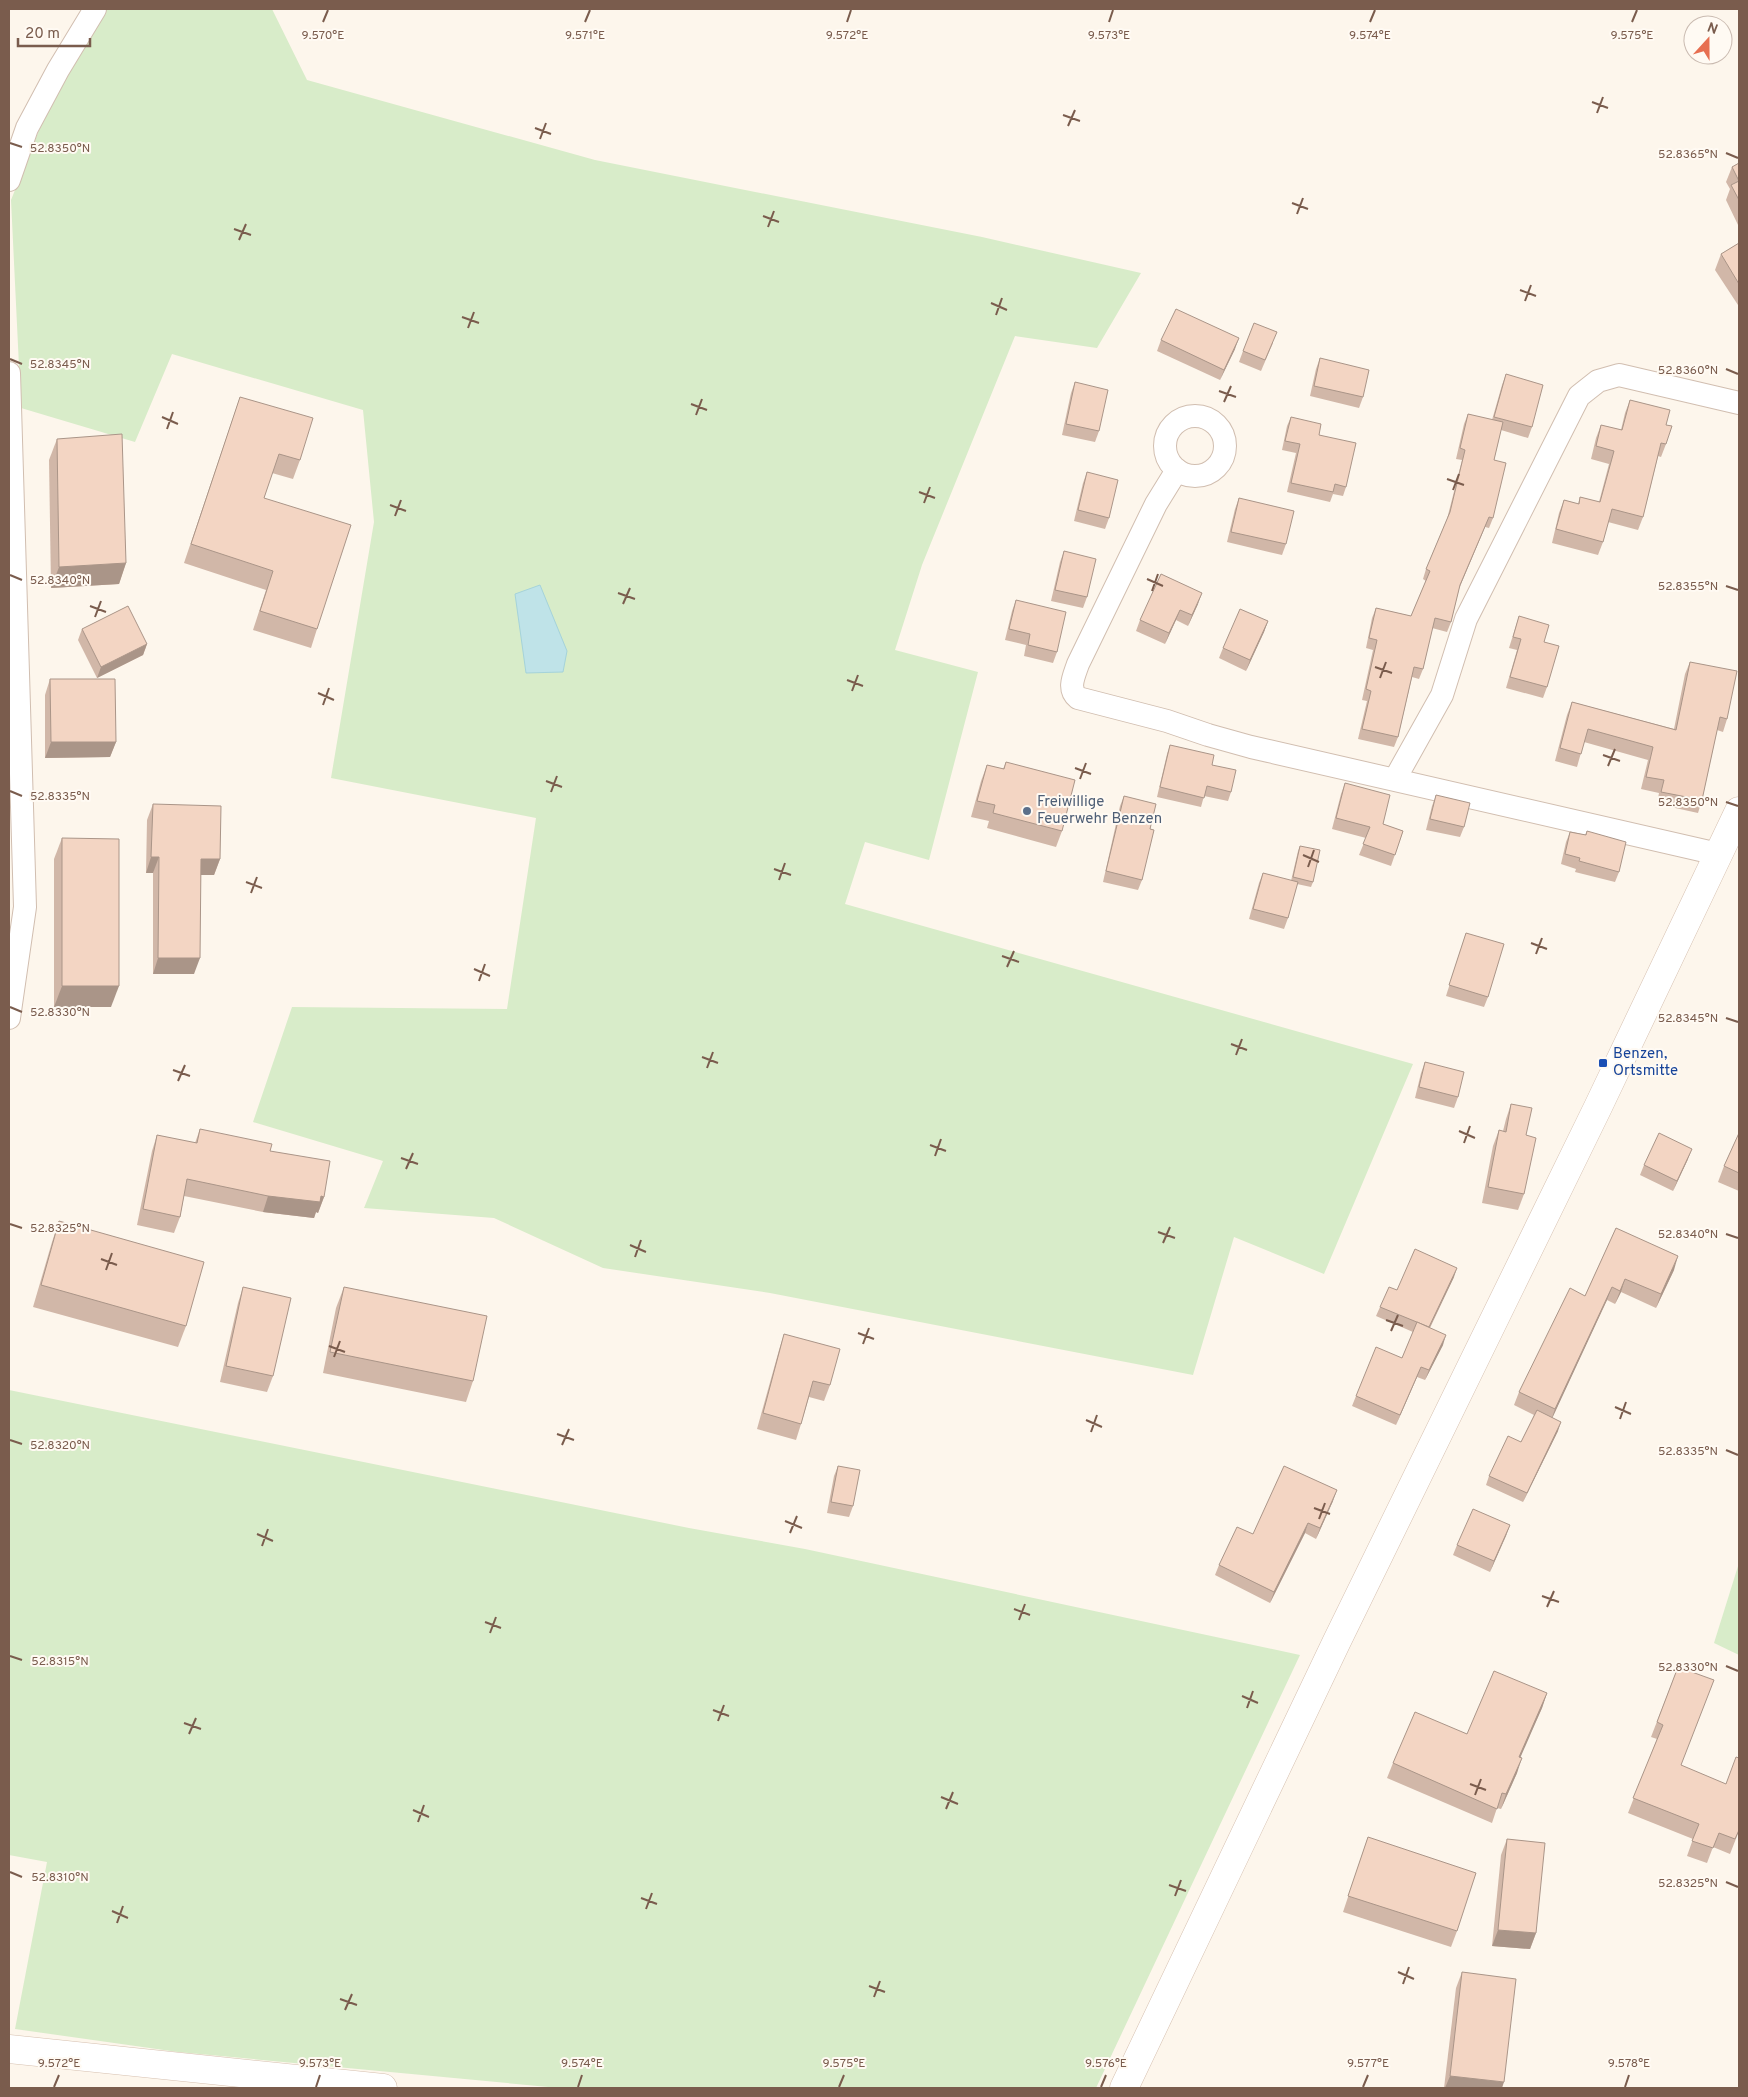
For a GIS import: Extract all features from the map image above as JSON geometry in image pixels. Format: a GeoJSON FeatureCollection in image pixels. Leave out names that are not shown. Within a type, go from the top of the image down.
{"type":"FeatureCollection","features":[{"type":"Feature","properties":{"kind":"street"},"geometry":{"type":"LineString","coordinates":[[9,180],[27,128],[58,70],[95,9]]}},
{"type":"Feature","properties":{"kind":"street"},"geometry":{"type":"LineString","coordinates":[[9,373],[25,907],[9,1018]]}},
{"type":"Feature","properties":{"kind":"street"},"geometry":{"type":"LineString","coordinates":[[1395,779],[1442,695],[1466,619],[1579,396],[1598,381],[1619,375],[1739,402]]}},
{"type":"Feature","properties":{"kind":"street"},"geometry":{"type":"LineString","coordinates":[[1177,470],[1156,504],[1078,664],[1071,687],[1073,694],[1084,702],[1167,720],[1208,735],[1251,747],[1718,854]]}},
{"type":"Feature","properties":{"kind":"street"},"geometry":{"type":"LineString","coordinates":[[1124,2088],[1336,1643],[1598,1107],[1739,811]]}},
{"type":"Feature","properties":{"kind":"street"},"geometry":{"type":"LineString","coordinates":[[9,2049],[383,2088]]}},
{"type":"Feature","properties":{"kind":"green space"},"geometry":{"type":"Polygon","coordinates":[[[107,9],[272,9],[307,80],[595,160],[982,237],[1141,273],[1097,348],[1015,336],[922,565],[895,650],[978,672],[929,860],[865,842],[845,904],[1413,1064],[1324,1274],[1234,1237],[1193,1375],[770,1293],[603,1268],[494,1218],[364,1208],[383,1161],[253,1122],[292,1007],[507,1009],[536,818],[331,778],[374,522],[363,410],[172,354],[135,442],[21,408],[11,200],[60,78],[107,9]]]}},
{"type":"Feature","properties":{"kind":"green space"},"geometry":{"type":"Polygon","coordinates":[[[9,1390],[689,1528],[805,1549],[1300,1655],[1096,2088],[559,2088],[178,2052],[15,2029],[47,1862],[9,1855],[9,1390]]]}},
{"type":"Feature","properties":{"kind":"green space"},"geometry":{"type":"Polygon","coordinates":[[[1739,1563],[1739,1655],[1714,1643],[1739,1563]]]}},
{"type":"Feature","properties":{"kind":"water"},"geometry":{"type":"Polygon","coordinates":[[[540,585],[567,651],[563,672],[526,673],[515,594],[540,585]]]}},
{"type":"Feature","properties":{"kind":"building"},"geometry":{"type":"Polygon","coordinates":[[[1739,163],[1739,181],[1732,167],[1739,163]]]}},
{"type":"Feature","properties":{"kind":"building"},"geometry":{"type":"Polygon","coordinates":[[[1739,181],[1739,200],[1731,185],[1739,181]]]}},
{"type":"Feature","properties":{"kind":"building"},"geometry":{"type":"Polygon","coordinates":[[[1739,243],[1739,284],[1721,254],[1739,243]]]}},
{"type":"Feature","properties":{"kind":"building"},"geometry":{"type":"Polygon","coordinates":[[[1176,309],[1239,338],[1224,370],[1161,340],[1176,309]]]}},
{"type":"Feature","properties":{"kind":"building"},"geometry":{"type":"Polygon","coordinates":[[[1254,323],[1277,332],[1265,360],[1243,351],[1254,323]]]}},
{"type":"Feature","properties":{"kind":"building"},"geometry":{"type":"Polygon","coordinates":[[[1320,358],[1369,370],[1363,397],[1314,386],[1320,358]]]}},
{"type":"Feature","properties":{"kind":"building"},"geometry":{"type":"Polygon","coordinates":[[[1506,374],[1543,385],[1532,427],[1494,417],[1506,374]]]}},
{"type":"Feature","properties":{"kind":"building"},"geometry":{"type":"Polygon","coordinates":[[[1075,382],[1108,390],[1099,431],[1066,424],[1075,382]]]}},
{"type":"Feature","properties":{"kind":"building"},"geometry":{"type":"Polygon","coordinates":[[[240,397],[313,418],[300,460],[279,454],[264,498],[351,525],[317,629],[260,611],[273,571],[191,544],[240,397]]]}},
{"type":"Feature","properties":{"kind":"building"},"geometry":{"type":"Polygon","coordinates":[[[1630,400],[1670,410],[1666,425],[1672,426],[1666,444],[1661,443],[1643,517],[1612,509],[1603,542],[1556,529],[1564,500],[1579,504],[1580,497],[1600,502],[1614,451],[1596,446],[1601,425],[1622,430],[1630,400]]]}},
{"type":"Feature","properties":{"kind":"building"},"geometry":{"type":"Polygon","coordinates":[[[1468,414],[1503,422],[1494,460],[1506,463],[1493,518],[1489,517],[1460,585],[1451,622],[1435,618],[1423,669],[1414,667],[1398,737],[1362,729],[1371,691],[1366,689],[1377,640],[1369,638],[1376,608],[1411,616],[1430,571],[1426,569],[1450,512],[1465,450],[1460,448],[1468,414]]]}},
{"type":"Feature","properties":{"kind":"building"},"geometry":{"type":"Polygon","coordinates":[[[1291,417],[1321,424],[1319,435],[1356,443],[1346,487],[1335,484],[1333,492],[1291,483],[1300,444],[1285,441],[1291,417]]]}},
{"type":"Feature","properties":{"kind":"building"},"geometry":{"type":"Polygon","coordinates":[[[122,434],[126,563],[59,567],[57,439],[122,434]]]}},
{"type":"Feature","properties":{"kind":"building"},"geometry":{"type":"Polygon","coordinates":[[[1087,472],[1118,480],[1109,518],[1078,510],[1087,472]]]}},
{"type":"Feature","properties":{"kind":"building"},"geometry":{"type":"Polygon","coordinates":[[[1239,498],[1294,511],[1286,544],[1231,532],[1239,498]]]}},
{"type":"Feature","properties":{"kind":"building"},"geometry":{"type":"Polygon","coordinates":[[[1064,551],[1096,559],[1087,597],[1055,590],[1064,551]]]}},
{"type":"Feature","properties":{"kind":"building"},"geometry":{"type":"Polygon","coordinates":[[[1161,574],[1202,593],[1192,615],[1180,610],[1169,633],[1140,620],[1161,574]]]}},
{"type":"Feature","properties":{"kind":"building"},"geometry":{"type":"Polygon","coordinates":[[[1016,600],[1066,612],[1057,652],[1028,645],[1030,634],[1009,629],[1016,600]]]}},
{"type":"Feature","properties":{"kind":"building"},"geometry":{"type":"Polygon","coordinates":[[[128,606],[147,644],[101,667],[82,629],[128,606]]]}},
{"type":"Feature","properties":{"kind":"building"},"geometry":{"type":"Polygon","coordinates":[[[1240,609],[1268,621],[1250,660],[1223,648],[1240,609]]]}},
{"type":"Feature","properties":{"kind":"building"},"geometry":{"type":"Polygon","coordinates":[[[1519,616],[1549,625],[1544,642],[1559,646],[1547,687],[1510,677],[1521,639],[1513,637],[1519,616]]]}},
{"type":"Feature","properties":{"kind":"building"},"geometry":{"type":"Polygon","coordinates":[[[1690,662],[1737,671],[1727,719],[1720,717],[1702,800],[1661,792],[1664,780],[1646,777],[1653,747],[1588,729],[1581,754],[1560,748],[1572,702],[1676,730],[1690,662]]]}},
{"type":"Feature","properties":{"kind":"building"},"geometry":{"type":"Polygon","coordinates":[[[50,679],[115,679],[116,742],[51,742],[50,679]]]}},
{"type":"Feature","properties":{"kind":"building"},"geometry":{"type":"Polygon","coordinates":[[[1170,745],[1214,755],[1212,765],[1236,770],[1231,792],[1207,786],[1204,798],[1160,787],[1170,745]]]}},
{"type":"Feature","properties":{"kind":"building"},"geometry":{"type":"Polygon","coordinates":[[[1006,762],[1075,780],[1062,831],[993,813],[995,805],[977,801],[987,765],[1004,769],[1006,762]]]}},
{"type":"Feature","properties":{"kind":"building"},"geometry":{"type":"Polygon","coordinates":[[[1345,783],[1390,795],[1383,824],[1403,831],[1395,855],[1363,844],[1370,827],[1336,818],[1345,783]]]}},
{"type":"Feature","properties":{"kind":"building"},"geometry":{"type":"Polygon","coordinates":[[[1436,795],[1470,803],[1464,827],[1430,819],[1436,795]]]}},
{"type":"Feature","properties":{"kind":"building"},"geometry":{"type":"Polygon","coordinates":[[[1124,796],[1156,804],[1150,829],[1154,830],[1142,880],[1106,871],[1124,796]]]}},
{"type":"Feature","properties":{"kind":"building"},"geometry":{"type":"Polygon","coordinates":[[[153,804],[221,806],[220,859],[201,859],[200,958],[158,958],[159,857],[151,857],[153,804]]]}},
{"type":"Feature","properties":{"kind":"building"},"geometry":{"type":"Polygon","coordinates":[[[1587,831],[1626,842],[1619,872],[1579,861],[1580,858],[1565,854],[1570,832],[1586,835],[1587,831]]]}},
{"type":"Feature","properties":{"kind":"building"},"geometry":{"type":"Polygon","coordinates":[[[62,838],[119,839],[119,986],[62,986],[62,838]]]}},
{"type":"Feature","properties":{"kind":"building"},"geometry":{"type":"Polygon","coordinates":[[[1300,846],[1320,850],[1313,882],[1293,877],[1300,846]]]}},
{"type":"Feature","properties":{"kind":"building"},"geometry":{"type":"Polygon","coordinates":[[[1263,873],[1298,882],[1288,918],[1253,909],[1263,873]]]}},
{"type":"Feature","properties":{"kind":"building"},"geometry":{"type":"Polygon","coordinates":[[[1466,933],[1504,944],[1488,997],[1449,985],[1466,933]]]}},
{"type":"Feature","properties":{"kind":"building"},"geometry":{"type":"Polygon","coordinates":[[[1425,1062],[1464,1072],[1458,1097],[1419,1087],[1425,1062]]]}},
{"type":"Feature","properties":{"kind":"building"},"geometry":{"type":"Polygon","coordinates":[[[1511,1104],[1532,1108],[1526,1135],[1536,1138],[1524,1194],[1488,1187],[1499,1130],[1506,1132],[1511,1104]]]}},
{"type":"Feature","properties":{"kind":"building"},"geometry":{"type":"Polygon","coordinates":[[[200,1129],[272,1144],[270,1151],[330,1161],[324,1197],[321,1196],[320,1202],[268,1196],[187,1179],[180,1217],[143,1209],[157,1135],[197,1143],[200,1129]]]}},
{"type":"Feature","properties":{"kind":"building"},"geometry":{"type":"Polygon","coordinates":[[[1659,1133],[1692,1149],[1677,1181],[1644,1165],[1659,1133]]]}},
{"type":"Feature","properties":{"kind":"building"},"geometry":{"type":"Polygon","coordinates":[[[1739,1133],[1739,1173],[1724,1166],[1739,1133]]]}},
{"type":"Feature","properties":{"kind":"building"},"geometry":{"type":"Polygon","coordinates":[[[59,1221],[204,1262],[186,1326],[41,1285],[59,1221]]]}},
{"type":"Feature","properties":{"kind":"building"},"geometry":{"type":"Polygon","coordinates":[[[1616,1228],[1678,1256],[1661,1294],[1625,1279],[1620,1291],[1612,1287],[1555,1409],[1519,1392],[1570,1288],[1585,1296],[1616,1228]]]}},
{"type":"Feature","properties":{"kind":"building"},"geometry":{"type":"Polygon","coordinates":[[[1415,1249],[1457,1268],[1429,1327],[1380,1307],[1389,1287],[1397,1290],[1415,1249]]]}},
{"type":"Feature","properties":{"kind":"building"},"geometry":{"type":"Polygon","coordinates":[[[243,1287],[291,1298],[273,1376],[226,1366],[243,1287]]]}},
{"type":"Feature","properties":{"kind":"building"},"geometry":{"type":"Polygon","coordinates":[[[344,1287],[487,1316],[473,1381],[330,1352],[344,1287]]]}},
{"type":"Feature","properties":{"kind":"building"},"geometry":{"type":"Polygon","coordinates":[[[1417,1322],[1446,1335],[1429,1370],[1421,1367],[1400,1415],[1356,1396],[1376,1347],[1402,1358],[1417,1322]]]}},
{"type":"Feature","properties":{"kind":"building"},"geometry":{"type":"Polygon","coordinates":[[[784,1334],[840,1349],[830,1385],[813,1381],[801,1424],[763,1413],[784,1334]]]}},
{"type":"Feature","properties":{"kind":"building"},"geometry":{"type":"Polygon","coordinates":[[[1537,1410],[1561,1422],[1527,1493],[1489,1476],[1508,1436],[1521,1442],[1537,1410]]]}},
{"type":"Feature","properties":{"kind":"building"},"geometry":{"type":"Polygon","coordinates":[[[838,1466],[860,1470],[853,1506],[831,1502],[838,1466]]]}},
{"type":"Feature","properties":{"kind":"building"},"geometry":{"type":"Polygon","coordinates":[[[1284,1466],[1337,1490],[1320,1528],[1308,1523],[1274,1592],[1219,1565],[1237,1527],[1253,1534],[1284,1466]]]}},
{"type":"Feature","properties":{"kind":"building"},"geometry":{"type":"Polygon","coordinates":[[[1473,1509],[1510,1525],[1494,1561],[1457,1545],[1473,1509]]]}},
{"type":"Feature","properties":{"kind":"building"},"geometry":{"type":"Polygon","coordinates":[[[1678,1667],[1714,1680],[1681,1765],[1726,1784],[1736,1757],[1739,1758],[1739,1830],[1735,1839],[1719,1833],[1713,1848],[1692,1841],[1699,1824],[1633,1798],[1663,1725],[1657,1722],[1678,1667]]]}},
{"type":"Feature","properties":{"kind":"building"},"geometry":{"type":"Polygon","coordinates":[[[1494,1671],[1547,1693],[1519,1757],[1522,1758],[1506,1794],[1502,1793],[1497,1809],[1393,1763],[1415,1712],[1467,1734],[1494,1671]]]}},
{"type":"Feature","properties":{"kind":"building"},"geometry":{"type":"Polygon","coordinates":[[[1368,1837],[1476,1873],[1457,1931],[1348,1896],[1368,1837]]]}},
{"type":"Feature","properties":{"kind":"building"},"geometry":{"type":"Polygon","coordinates":[[[1507,1839],[1545,1843],[1536,1933],[1498,1930],[1507,1839]]]}},
{"type":"Feature","properties":{"kind":"building"},"geometry":{"type":"Polygon","coordinates":[[[1462,1972],[1516,1979],[1504,2082],[1450,2076],[1462,1972]]]}},
{"type":"Feature","properties":{"kind":"place","name":"Freiwillige Feuerwehr Benzen"},"geometry":{"type":"Point","coordinates":[1027,811]}},
{"type":"Feature","properties":{"kind":"place","name":"Benzen, Ortsmitte"},"geometry":{"type":"Point","coordinates":[1603,1063]}}]}
